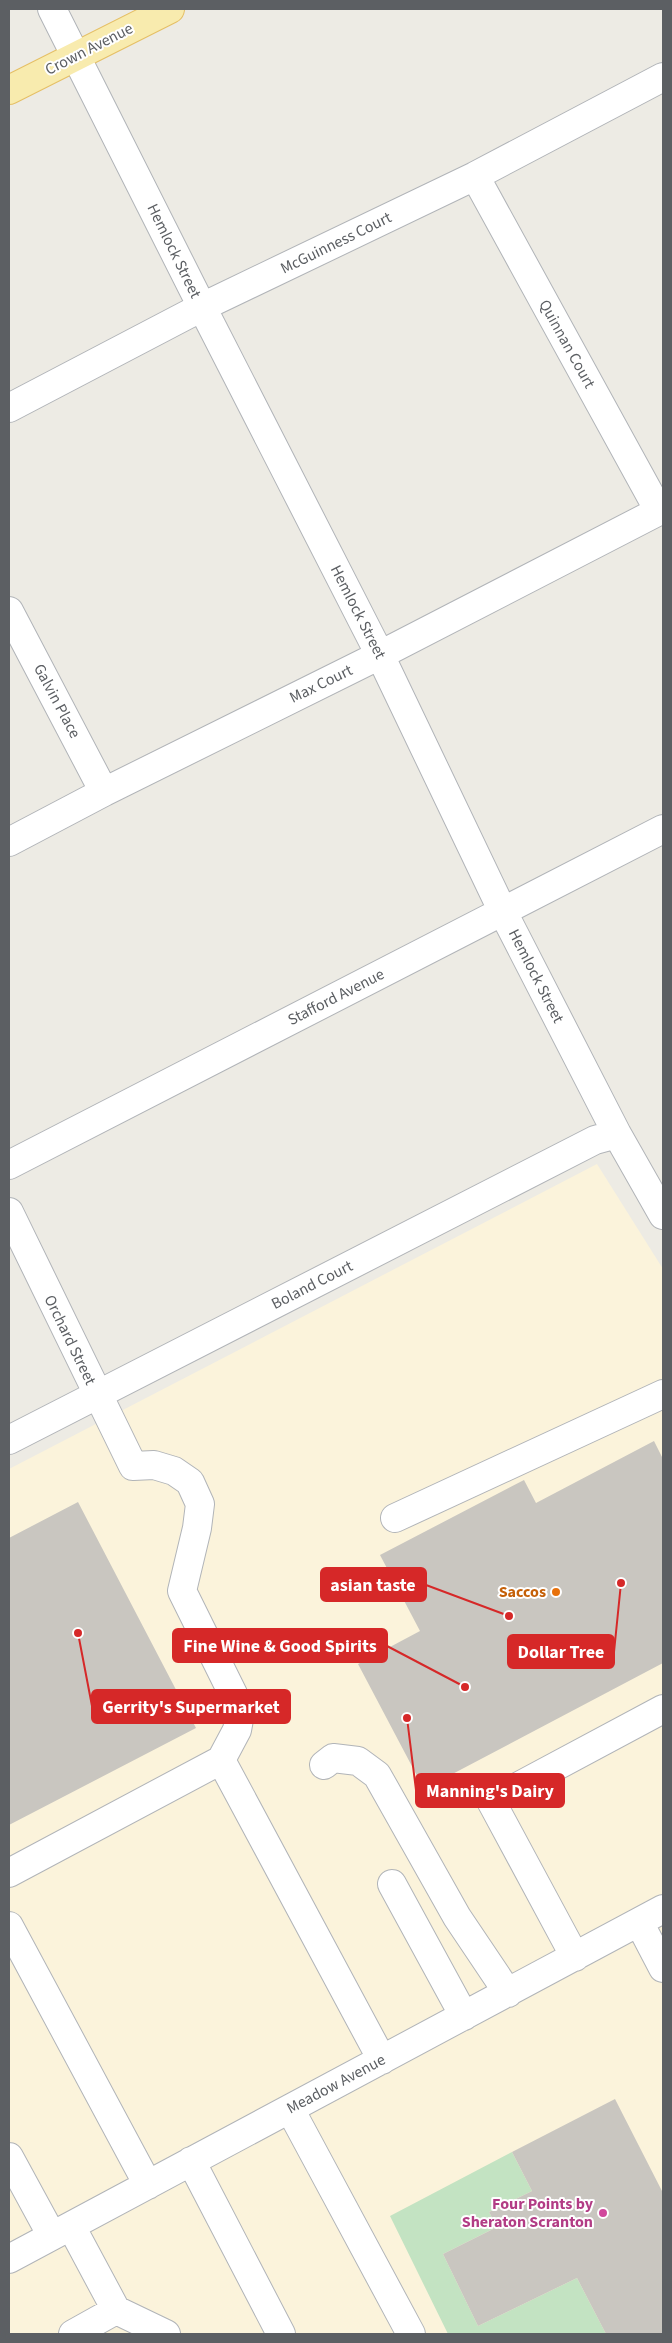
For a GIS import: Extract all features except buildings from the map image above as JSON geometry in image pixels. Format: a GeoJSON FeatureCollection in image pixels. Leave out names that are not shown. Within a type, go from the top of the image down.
{"type":"FeatureCollection","features":[{"type":"Feature","properties":{"kind":"main road","name":"Crown Avenue"},"geometry":{"type":"LineString","coordinates":[[9,90],[170,9]]}},
{"type":"Feature","properties":{"kind":"street","name":"Hemlock Street"},"geometry":{"type":"LineString","coordinates":[[52,9],[380,655],[503,912],[616,1134],[663,1215]]}},
{"type":"Feature","properties":{"kind":"street","name":"McGuinness Court"},"geometry":{"type":"LineString","coordinates":[[9,408],[202,307],[475,176],[663,77]]}},
{"type":"Feature","properties":{"kind":"street","name":"Quinnan Court"},"geometry":{"type":"LineString","coordinates":[[475,176],[658,511]]}},
{"type":"Feature","properties":{"kind":"street","name":"Max Court"},"geometry":{"type":"LineString","coordinates":[[9,842],[104,792],[380,655],[658,511]]}},
{"type":"Feature","properties":{"kind":"street","name":"Galvin Place"},"geometry":{"type":"LineString","coordinates":[[9,611],[104,792]]}},
{"type":"Feature","properties":{"kind":"street","name":"Stafford Avenue"},"geometry":{"type":"LineString","coordinates":[[9,1165],[663,829]]}},
{"type":"Feature","properties":{"kind":"street","name":"Boland Court"},"geometry":{"type":"LineString","coordinates":[[9,1440],[596,1140],[616,1134]]}},
{"type":"Feature","properties":{"kind":"street","name":"Orchard Street"},"geometry":{"type":"LineString","coordinates":[[9,1212],[96,1395],[133,1466],[154,1466],[174,1471],[190,1482],[200,1504],[197,1528],[182,1590],[233,1694],[240,1714],[237,1730],[222,1760]]}},
{"type":"Feature","properties":{"kind":"street"},"geometry":{"type":"LineString","coordinates":[[395,1518],[663,1394]]}},
{"type":"Feature","properties":{"kind":"street"},"geometry":{"type":"LineString","coordinates":[[575,1957],[491,1801],[663,1709]]}},
{"type":"Feature","properties":{"kind":"street"},"geometry":{"type":"LineString","coordinates":[[324,1765],[333,1758],[358,1761],[377,1775],[457,1917],[508,1993]]}},
{"type":"Feature","properties":{"kind":"street"},"geometry":{"type":"LineString","coordinates":[[9,1873],[222,1760],[382,2060]]}},
{"type":"Feature","properties":{"kind":"street"},"geometry":{"type":"LineString","coordinates":[[392,1884],[464,2016]]}},
{"type":"Feature","properties":{"kind":"street","name":"Meadow Avenue"},"geometry":{"type":"LineString","coordinates":[[9,2259],[663,1910]]}},
{"type":"Feature","properties":{"kind":"street"},"geometry":{"type":"LineString","coordinates":[[639,1922],[663,1968]]}},
{"type":"Feature","properties":{"kind":"street"},"geometry":{"type":"LineString","coordinates":[[9,1926],[148,2185]]}},
{"type":"Feature","properties":{"kind":"street"},"geometry":{"type":"LineString","coordinates":[[290,2109],[411,2334]]}},
{"type":"Feature","properties":{"kind":"street"},"geometry":{"type":"LineString","coordinates":[[9,2157],[116,2310],[166,2334]]}},
{"type":"Feature","properties":{"kind":"street"},"geometry":{"type":"LineString","coordinates":[[191,2162],[280,2334]]}},
{"type":"Feature","properties":{"kind":"street"},"geometry":{"type":"LineString","coordinates":[[72,2334],[116,2310]]}},
{"type":"Feature","properties":{"kind":"shaded area"},"geometry":{"type":"Polygon","coordinates":[[[597,1164],[663,1269],[663,2334],[9,2334],[9,1469],[597,1164]]]}},
{"type":"Feature","properties":{"kind":"green space"},"geometry":{"type":"Polygon","coordinates":[[[512,2152],[532,2191],[489,2212],[497,2227],[443,2254],[478,2326],[577,2278],[606,2334],[448,2334],[390,2216],[512,2152]]]}},
{"type":"Feature","properties":{"kind":"place","name":"Dollar Tree"},"geometry":{"type":"Point","coordinates":[621,1583]}},
{"type":"Feature","properties":{"kind":"place","name":"Saccos"},"geometry":{"type":"Point","coordinates":[556,1592]}},
{"type":"Feature","properties":{"kind":"place","name":"asian taste"},"geometry":{"type":"Point","coordinates":[509,1616]}},
{"type":"Feature","properties":{"kind":"place","name":"Gerrity's Supermarket"},"geometry":{"type":"Point","coordinates":[78,1633]}},
{"type":"Feature","properties":{"kind":"place","name":"Fine Wine & Good Spirits"},"geometry":{"type":"Point","coordinates":[465,1687]}},
{"type":"Feature","properties":{"kind":"place","name":"Manning's Dairy"},"geometry":{"type":"Point","coordinates":[407,1718]}},
{"type":"Feature","properties":{"kind":"place","name":"Four Points by Sheraton Scranton"},"geometry":{"type":"Point","coordinates":[603,2213]}}]}
